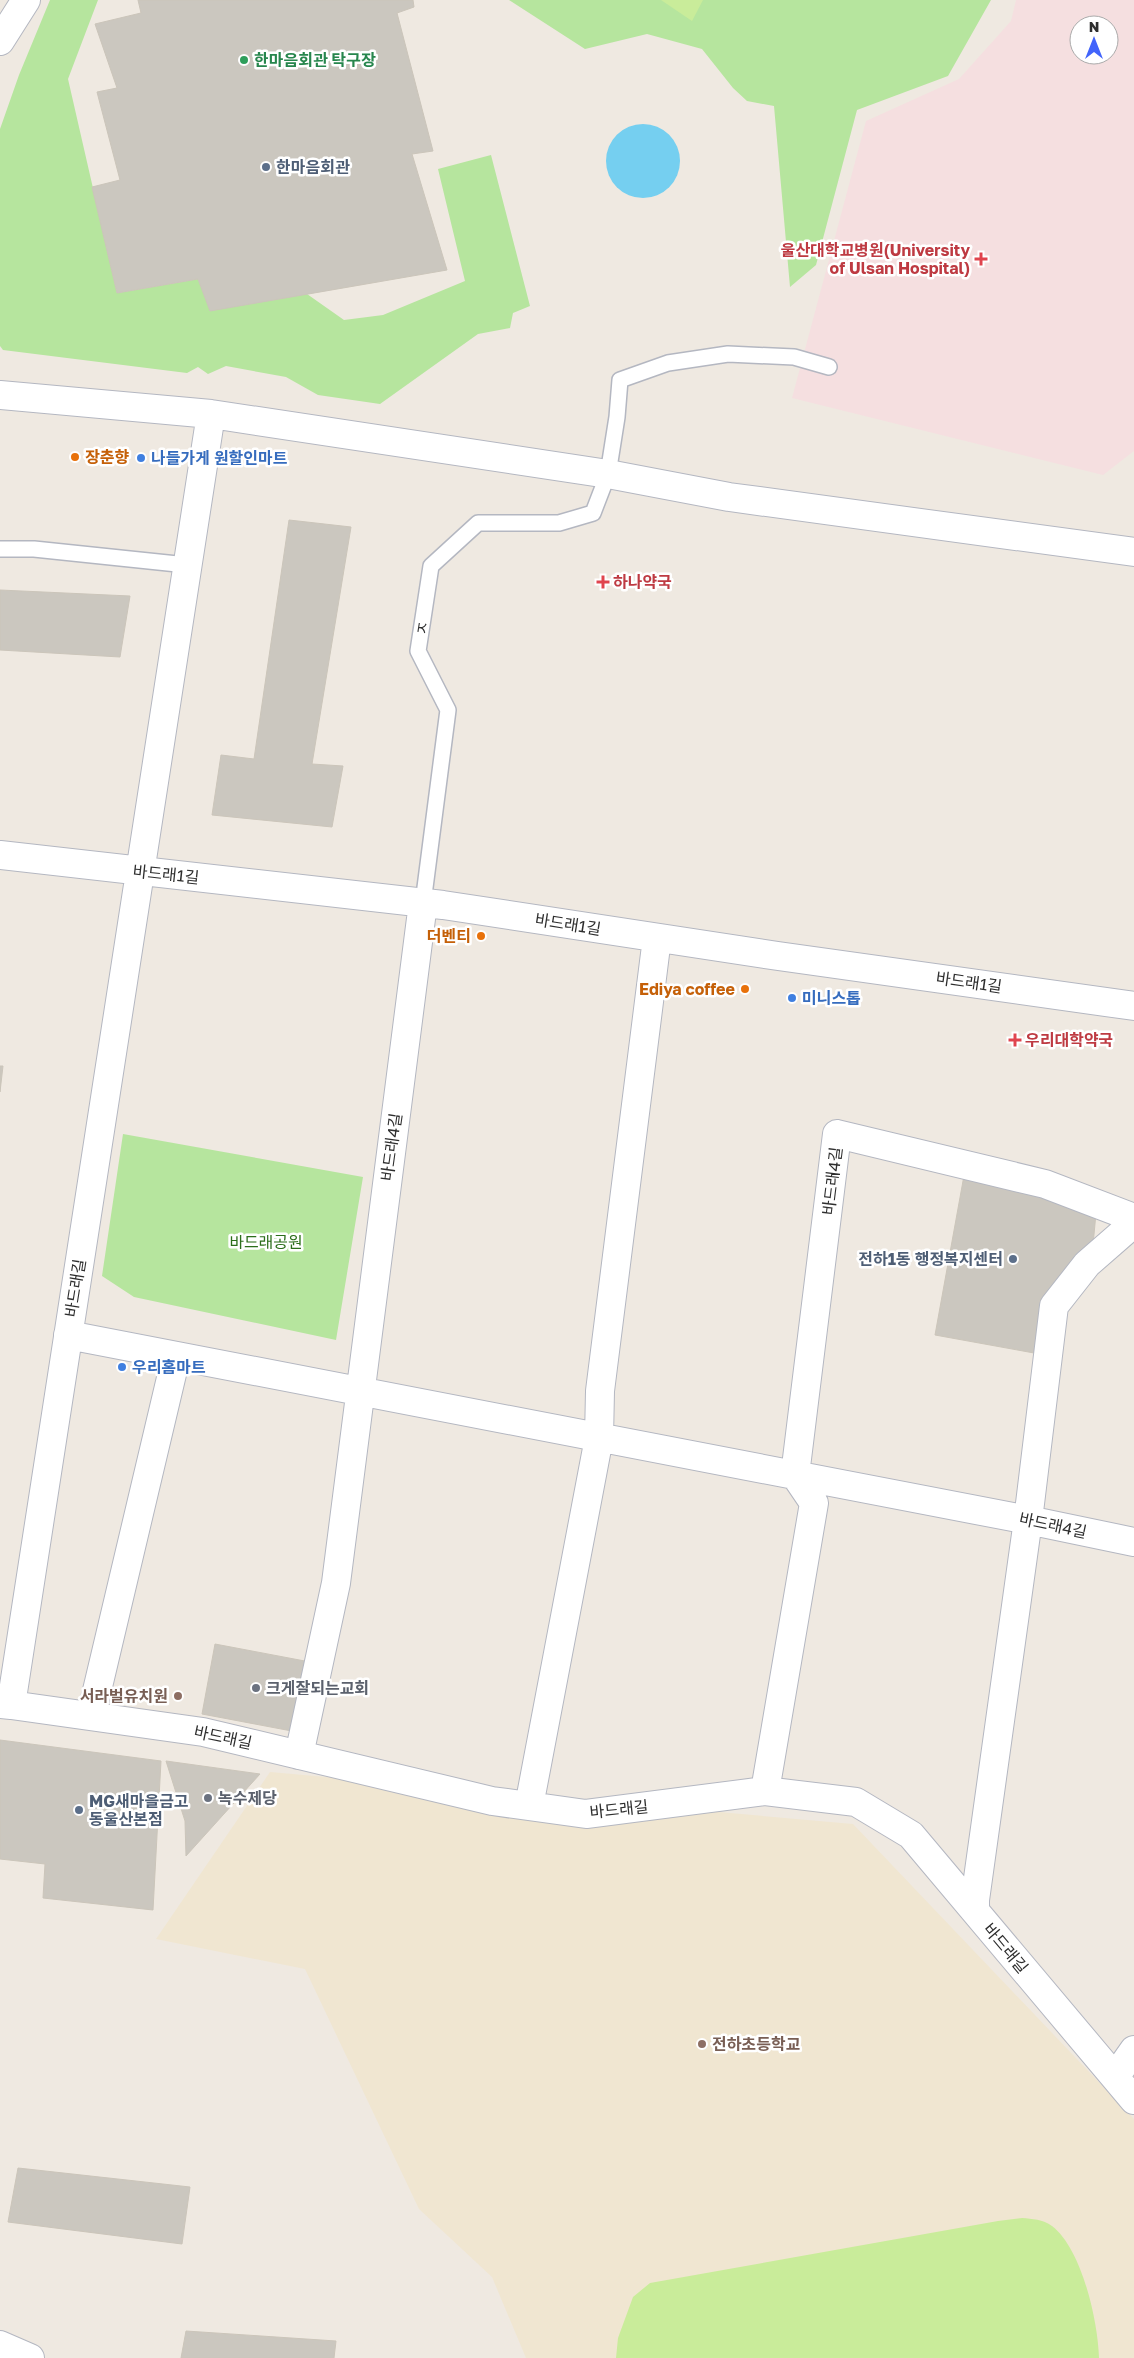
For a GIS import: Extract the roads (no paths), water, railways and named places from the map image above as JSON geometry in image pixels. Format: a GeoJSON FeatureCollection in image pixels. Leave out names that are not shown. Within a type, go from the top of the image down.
{"type":"FeatureCollection","features":[{"type":"Feature","properties":{"kind":"street"},"geometry":{"type":"LineString","coordinates":[[0,40],[26,0]]}},
{"type":"Feature","properties":{"kind":"street"},"geometry":{"type":"LineString","coordinates":[[0,395],[210,414],[608,474],[729,496],[1134,552]]}},
{"type":"Feature","properties":{"kind":"street","name":"바드래길"},"geometry":{"type":"LineString","coordinates":[[210,414],[68,1336],[6,1704],[203,1732],[492,1801],[586,1814],[765,1791],[856,1802],[911,1835],[975,1911],[1124,2071],[1134,2100]]}},
{"type":"Feature","properties":{"kind":"street","name":"바드래1길"},"geometry":{"type":"LineString","coordinates":[[0,856],[423,903],[1134,1006]]}},
{"type":"Feature","properties":{"kind":"street","name":"바드래4길"},"geometry":{"type":"LineString","coordinates":[[362,1392],[377,1255],[423,903]]}},
{"type":"Feature","properties":{"kind":"street"},"geometry":{"type":"LineString","coordinates":[[529,1806],[600,1438],[600,1390],[657,938]]}},
{"type":"Feature","properties":{"kind":"street","name":"바드래4길"},"geometry":{"type":"LineString","coordinates":[[795,1475],[837,1134],[1045,1184],[1134,1218]]}},
{"type":"Feature","properties":{"kind":"street"},"geometry":{"type":"LineString","coordinates":[[975,1911],[1028,1520],[1054,1306],[1087,1264],[1134,1224]]}},
{"type":"Feature","properties":{"kind":"street","name":"바드래4길"},"geometry":{"type":"LineString","coordinates":[[68,1336],[1134,1542]]}},
{"type":"Feature","properties":{"kind":"street"},"geometry":{"type":"LineString","coordinates":[[91,1716],[176,1357]]}},
{"type":"Feature","properties":{"kind":"street"},"geometry":{"type":"LineString","coordinates":[[299,1755],[336,1582],[362,1392]]}},
{"type":"Feature","properties":{"kind":"street"},"geometry":{"type":"LineString","coordinates":[[765,1791],[814,1503],[795,1475]]}},
{"type":"Feature","properties":{"kind":"street"},"geometry":{"type":"LineString","coordinates":[[1124,2071],[1134,2050]]}},
{"type":"Feature","properties":{"kind":"street"},"geometry":{"type":"LineString","coordinates":[[0,2345],[30,2358]]}},
{"type":"Feature","properties":{"kind":"lane"},"geometry":{"type":"LineString","coordinates":[[608,474],[620,380],[668,363],[728,354],[794,357],[829,367]]}},
{"type":"Feature","properties":{"kind":"lane","name":"ㅈ"},"geometry":{"type":"LineString","coordinates":[[423,903],[448,710],[418,651],[431,566],[478,523],[559,523],[593,512],[608,474]]}},
{"type":"Feature","properties":{"kind":"lane"},"geometry":{"type":"LineString","coordinates":[[0,549],[34,549],[187,565]]}},
{"type":"Feature","properties":{"kind":"water"},"geometry":{"type":"Polygon","coordinates":[[[643,124],[657,127],[669,135],[677,147],[680,161],[677,175],[669,187],[657,195],[643,198],[629,195],[617,187],[609,175],[606,161],[609,147],[617,135],[629,127],[643,124]]]}},
{"type":"Feature","properties":{"kind":"place","name":"한마음회관 탁구장"},"geometry":{"type":"Point","coordinates":[244,60]}},
{"type":"Feature","properties":{"kind":"place","name":"한마음회관"},"geometry":{"type":"Point","coordinates":[266,167]}},
{"type":"Feature","properties":{"kind":"place","name":"울산대학교병원(University of Ulsan Hospital)"},"geometry":{"type":"Point","coordinates":[981,259]}},
{"type":"Feature","properties":{"kind":"place","name":"장춘향"},"geometry":{"type":"Point","coordinates":[75,457]}},
{"type":"Feature","properties":{"kind":"place","name":"나들가게 원할인마트"},"geometry":{"type":"Point","coordinates":[141,458]}},
{"type":"Feature","properties":{"kind":"place","name":"하나약국"},"geometry":{"type":"Point","coordinates":[603,582]}},
{"type":"Feature","properties":{"kind":"place","name":"더벤티"},"geometry":{"type":"Point","coordinates":[481,936]}},
{"type":"Feature","properties":{"kind":"place","name":"Ediya coffee"},"geometry":{"type":"Point","coordinates":[745,989]}},
{"type":"Feature","properties":{"kind":"place","name":"미니스톱"},"geometry":{"type":"Point","coordinates":[792,998]}},
{"type":"Feature","properties":{"kind":"place","name":"우리대학약국"},"geometry":{"type":"Point","coordinates":[1015,1040]}},
{"type":"Feature","properties":{"kind":"place","name":"전하1동 행정복지센터"},"geometry":{"type":"Point","coordinates":[1013,1259]}},
{"type":"Feature","properties":{"kind":"place","name":"우리홈마트"},"geometry":{"type":"Point","coordinates":[122,1367]}},
{"type":"Feature","properties":{"kind":"place","name":"크게잘되는교회"},"geometry":{"type":"Point","coordinates":[256,1688]}},
{"type":"Feature","properties":{"kind":"place","name":"서라벌유치원"},"geometry":{"type":"Point","coordinates":[178,1696]}},
{"type":"Feature","properties":{"kind":"place","name":"녹수제당"},"geometry":{"type":"Point","coordinates":[208,1798]}},
{"type":"Feature","properties":{"kind":"place","name":"MG새마을금고 동울산본점"},"geometry":{"type":"Point","coordinates":[79,1810]}},
{"type":"Feature","properties":{"kind":"place","name":"전하초등학교"},"geometry":{"type":"Point","coordinates":[702,2044]}},
{"type":"Feature","properties":{"kind":"park label","name":"바드래공원"},"geometry":{"type":"Point","coordinates":[266,1242]}}]}
